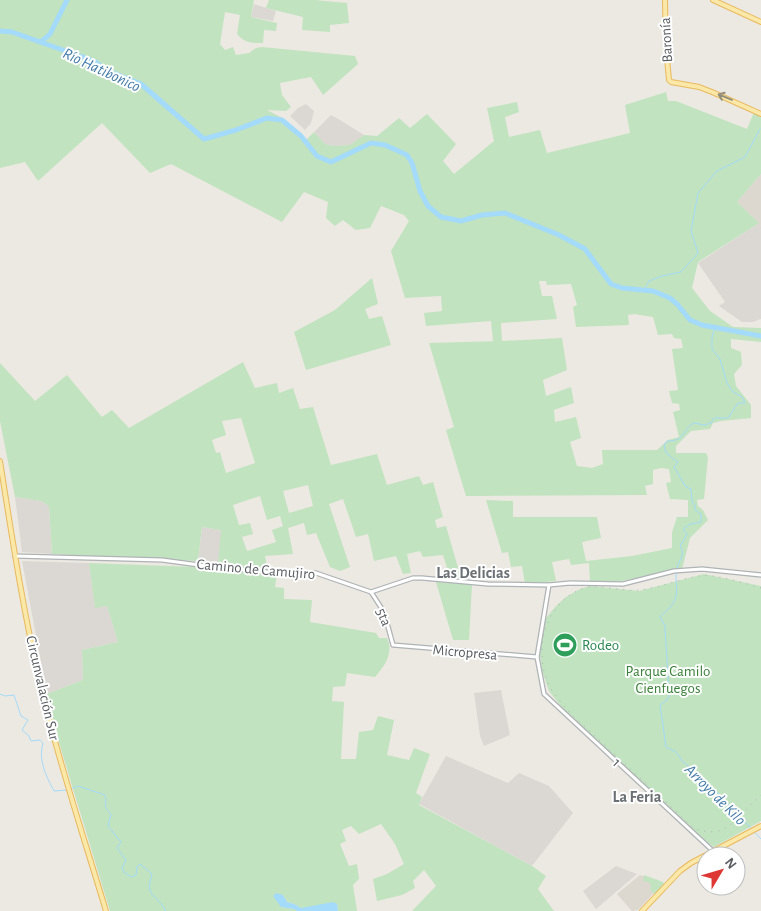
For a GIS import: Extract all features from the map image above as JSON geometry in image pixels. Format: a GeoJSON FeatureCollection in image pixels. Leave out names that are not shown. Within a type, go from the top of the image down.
{"type":"FeatureCollection","features":[{"type":"Feature","properties":{"kind":"main road","name":"Baronía"},"geometry":{"type":"LineString","coordinates":[[665,0],[665,31],[669,80],[727,98],[761,114]]}},
{"type":"Feature","properties":{"kind":"main road"},"geometry":{"type":"LineString","coordinates":[[713,0],[761,22]]}},
{"type":"Feature","properties":{"kind":"main road","name":"Circunvalación Sur"},"geometry":{"type":"LineString","coordinates":[[0,461],[14,556],[42,690],[68,786],[106,911]]}},
{"type":"Feature","properties":{"kind":"main road"},"geometry":{"type":"LineString","coordinates":[[723,846],[759,827]]}},
{"type":"Feature","properties":{"kind":"main road"},"geometry":{"type":"LineString","coordinates":[[642,911],[683,868],[696,861]]}},
{"type":"Feature","properties":{"kind":"street","name":"Camino de Camujiro"},"geometry":{"type":"LineString","coordinates":[[14,556],[162,560],[268,572],[316,573],[371,592]]}},
{"type":"Feature","properties":{"kind":"street"},"geometry":{"type":"LineString","coordinates":[[371,592],[414,578],[488,584],[549,585],[570,583],[623,584],[674,571],[718,570],[761,575]]}},
{"type":"Feature","properties":{"kind":"street"},"geometry":{"type":"LineString","coordinates":[[537,657],[549,585]]}},
{"type":"Feature","properties":{"kind":"street","name":"5ta"},"geometry":{"type":"LineString","coordinates":[[371,592],[384,612],[393,645]]}},
{"type":"Feature","properties":{"kind":"street","name":"Micropresa"},"geometry":{"type":"LineString","coordinates":[[393,645],[537,657]]}},
{"type":"Feature","properties":{"kind":"street","name":"1"},"geometry":{"type":"LineString","coordinates":[[537,657],[544,694],[708,846]]}},
{"type":"Feature","properties":{"kind":"shaded area"},"geometry":{"type":"Polygon","coordinates":[[[254,4],[276,11],[273,21],[251,17],[254,4]]]}},
{"type":"Feature","properties":{"kind":"shaded area"},"geometry":{"type":"Polygon","coordinates":[[[306,104],[314,111],[311,123],[305,130],[290,116],[298,108],[306,104]]]}},
{"type":"Feature","properties":{"kind":"shaded area"},"geometry":{"type":"Polygon","coordinates":[[[331,115],[364,135],[350,145],[333,146],[325,144],[314,132],[331,115]]]}},
{"type":"Feature","properties":{"kind":"shaded area"},"geometry":{"type":"Polygon","coordinates":[[[761,174],[761,226],[737,202],[761,174]]]}},
{"type":"Feature","properties":{"kind":"shaded area"},"geometry":{"type":"Polygon","coordinates":[[[759,223],[761,226],[761,319],[753,322],[742,322],[719,306],[725,302],[698,263],[759,223]]]}},
{"type":"Feature","properties":{"kind":"shaded area"},"geometry":{"type":"Polygon","coordinates":[[[15,497],[41,501],[49,506],[52,554],[22,552],[15,497]]]}},
{"type":"Feature","properties":{"kind":"shaded area"},"geometry":{"type":"Polygon","coordinates":[[[202,527],[222,530],[218,563],[198,561],[202,527]]]}},
{"type":"Feature","properties":{"kind":"shaded area"},"geometry":{"type":"Polygon","coordinates":[[[22,561],[89,563],[95,607],[107,606],[118,642],[82,650],[83,680],[47,694],[22,561]]]}},
{"type":"Feature","properties":{"kind":"shaded area"},"geometry":{"type":"Polygon","coordinates":[[[501,690],[510,735],[484,746],[480,736],[474,693],[501,690]]]}},
{"type":"Feature","properties":{"kind":"shaded area"},"geometry":{"type":"Polygon","coordinates":[[[446,756],[508,783],[519,773],[549,786],[573,813],[532,866],[419,804],[446,756]]]}},
{"type":"Feature","properties":{"kind":"shaded area"},"geometry":{"type":"Polygon","coordinates":[[[616,866],[637,874],[596,909],[583,891],[616,866]]]}},
{"type":"Feature","properties":{"kind":"shaded area"},"geometry":{"type":"Polygon","coordinates":[[[640,875],[658,881],[661,885],[638,910],[632,911],[617,894],[640,875]]]}},
{"type":"Feature","properties":{"kind":"green space"},"geometry":{"type":"Polygon","coordinates":[[[0,0],[254,0],[251,17],[277,23],[276,31],[264,30],[263,43],[245,41],[237,34],[240,15],[225,12],[220,44],[225,50],[233,47],[236,55],[249,53],[256,48],[262,47],[355,56],[358,64],[323,95],[311,77],[280,83],[282,95],[291,107],[286,111],[267,110],[284,119],[304,142],[314,132],[325,144],[333,146],[350,145],[364,135],[377,136],[399,118],[410,128],[427,114],[456,144],[443,161],[454,174],[494,141],[487,108],[517,102],[519,112],[505,117],[509,137],[540,130],[547,153],[630,133],[625,105],[666,92],[668,101],[676,101],[747,129],[754,112],[761,116],[761,174],[737,202],[759,223],[698,262],[692,288],[710,311],[733,327],[761,328],[761,342],[731,339],[731,348],[741,352],[742,365],[734,374],[736,386],[751,405],[751,418],[721,421],[713,423],[710,429],[691,431],[676,446],[676,453],[706,453],[708,457],[704,499],[697,500],[698,506],[703,510],[708,520],[690,538],[682,569],[616,582],[590,582],[589,563],[571,565],[569,559],[552,562],[556,581],[525,584],[522,566],[511,567],[508,552],[502,553],[486,500],[513,501],[513,517],[597,517],[601,538],[582,542],[586,561],[632,556],[672,548],[672,532],[677,517],[688,517],[688,500],[670,499],[666,483],[671,482],[669,469],[661,468],[653,470],[653,484],[645,486],[647,495],[466,496],[446,430],[454,427],[429,343],[501,341],[493,341],[491,321],[426,326],[424,313],[442,311],[441,296],[405,298],[391,251],[409,221],[404,215],[381,206],[370,228],[356,230],[343,220],[335,226],[326,218],[328,202],[304,192],[282,222],[171,164],[150,173],[102,123],[38,181],[25,162],[0,168],[0,0]],[[539,281],[542,296],[552,296],[557,319],[501,323],[502,341],[562,338],[567,370],[543,380],[546,396],[571,387],[574,403],[554,410],[555,422],[576,417],[581,438],[570,442],[577,466],[592,468],[603,464],[602,450],[657,450],[668,440],[679,437],[673,412],[680,410],[679,404],[672,403],[669,391],[678,390],[672,349],[683,348],[681,339],[674,338],[672,334],[658,335],[653,317],[634,314],[628,315],[629,325],[576,327],[573,307],[577,305],[571,284],[547,285],[546,281],[539,281]]]}},
{"type":"Feature","properties":{"kind":"green space"},"geometry":{"type":"Polygon","coordinates":[[[269,0],[315,0],[347,3],[349,23],[330,25],[330,32],[302,30],[303,17],[266,8],[269,0]]]}},
{"type":"Feature","properties":{"kind":"green space"},"geometry":{"type":"Polygon","coordinates":[[[372,278],[378,304],[365,309],[369,319],[382,316],[391,345],[306,370],[294,332],[335,310],[372,278]]]}},
{"type":"Feature","properties":{"kind":"green space"},"geometry":{"type":"Polygon","coordinates":[[[243,362],[255,388],[277,383],[279,393],[293,388],[300,409],[313,407],[331,465],[377,454],[387,485],[419,476],[423,485],[433,482],[443,517],[435,520],[437,528],[446,526],[461,578],[450,577],[443,555],[423,557],[420,551],[407,554],[411,573],[403,574],[396,556],[374,561],[368,534],[356,537],[343,499],[329,504],[350,567],[340,571],[330,567],[316,533],[307,535],[304,523],[288,528],[293,554],[265,556],[268,571],[197,561],[52,554],[49,506],[41,501],[15,497],[0,421],[0,363],[35,401],[67,375],[102,417],[112,410],[129,428],[243,362]],[[241,418],[222,421],[226,435],[212,440],[216,453],[220,452],[226,473],[255,463],[241,418]],[[308,485],[283,491],[289,513],[313,506],[308,485]],[[260,496],[233,505],[239,525],[250,523],[253,534],[242,537],[247,551],[276,542],[272,530],[283,526],[280,516],[267,520],[260,496]],[[202,527],[198,560],[218,563],[221,530],[202,527]]]}},
{"type":"Feature","properties":{"kind":"green space"},"geometry":{"type":"Polygon","coordinates":[[[89,563],[196,567],[277,574],[275,587],[284,588],[284,599],[312,600],[310,622],[376,633],[379,638],[387,638],[389,654],[375,677],[347,673],[345,686],[333,687],[332,701],[344,702],[341,759],[356,759],[359,732],[373,730],[378,716],[394,720],[387,755],[409,760],[414,748],[430,754],[416,793],[422,797],[419,805],[532,866],[546,876],[538,889],[554,911],[412,911],[436,886],[424,870],[413,881],[415,888],[402,895],[377,901],[373,879],[387,874],[404,864],[395,844],[381,824],[359,834],[351,826],[342,830],[346,841],[340,844],[349,866],[357,864],[359,879],[353,885],[357,911],[338,911],[337,904],[301,908],[287,902],[283,895],[281,907],[297,911],[110,911],[54,726],[47,694],[83,680],[82,650],[118,642],[107,606],[95,608],[89,563]]]}},
{"type":"Feature","properties":{"kind":"green space","name":"Parque Camilo Cienfuegos"},"geometry":{"type":"Polygon","coordinates":[[[704,574],[761,586],[761,821],[716,846],[706,841],[563,709],[549,691],[542,671],[541,641],[546,618],[566,597],[590,586],[639,591],[704,574]]]}},
{"type":"Feature","properties":{"kind":"green space"},"geometry":{"type":"Polygon","coordinates":[[[436,582],[472,584],[469,640],[453,640],[436,582]]]}},
{"type":"Feature","properties":{"kind":"green space"},"geometry":{"type":"Polygon","coordinates":[[[644,875],[663,882],[665,885],[656,895],[650,890],[649,882],[643,881],[644,875]]]}},
{"type":"Feature","properties":{"kind":"water"},"geometry":{"type":"Polygon","coordinates":[[[276,893],[283,895],[287,902],[301,908],[333,902],[337,904],[338,911],[297,911],[281,907],[273,896],[276,893]]]}},
{"type":"Feature","properties":{"kind":"waterway"},"geometry":{"type":"LineString","coordinates":[[41,42],[50,34],[67,0]]}},
{"type":"Feature","properties":{"kind":"waterway","name":"Río Hatibonico"},"geometry":{"type":"LineString","coordinates":[[0,31],[12,32],[94,61],[106,70],[141,84],[204,139],[236,130],[267,118],[282,120],[301,136],[317,156],[331,162],[371,143],[385,145],[407,155],[412,163],[420,191],[428,206],[441,217],[461,221],[482,215],[505,213],[559,235],[585,249],[611,284],[622,288],[653,291],[670,298],[690,320],[702,325],[761,336]]}},
{"type":"Feature","properties":{"kind":"waterway"},"geometry":{"type":"LineString","coordinates":[[644,290],[649,281],[681,272],[698,253],[691,231],[698,193],[717,171],[745,157],[760,129]]}},
{"type":"Feature","properties":{"kind":"waterway","name":"Arroyo de Kilo"},"geometry":{"type":"LineString","coordinates":[[715,328],[712,337],[712,349],[720,359],[727,383],[732,391],[742,397],[745,403],[738,403],[728,418],[714,418],[711,423],[704,425],[694,423],[681,437],[673,441],[667,441],[664,445],[666,453],[678,462],[674,467],[686,487],[691,489],[692,501],[695,510],[701,514],[701,522],[690,524],[683,529],[687,534],[680,546],[682,555],[676,572],[676,595],[672,605],[660,617],[665,626],[669,696],[660,705],[666,747],[676,752],[683,762],[702,776],[761,839]]}},
{"type":"Feature","properties":{"kind":"waterway"},"geometry":{"type":"LineString","coordinates":[[0,694],[5,696],[14,695],[21,716],[28,720],[22,730],[29,736],[31,741],[40,740],[43,743],[42,762],[54,791],[67,790]]}},
{"type":"Feature","properties":{"kind":"waterway"},"geometry":{"type":"LineString","coordinates":[[70,789],[78,786],[105,795],[105,807],[111,814],[108,826],[121,842],[117,848],[126,860],[122,868],[131,877],[136,875],[137,867],[140,864],[152,874],[150,891],[165,911]]}},
{"type":"Feature","properties":{"kind":"railway"},"geometry":{"type":"LineString","coordinates":[[761,588],[713,576],[696,577],[639,590],[600,587],[585,588],[567,597],[557,607],[550,618],[542,644],[544,672],[549,685],[569,712],[694,828],[706,831],[716,831],[724,828],[732,824],[761,795]]}},
{"type":"Feature","properties":{"kind":"place","name":"Rodeo"},"geometry":{"type":"Point","coordinates":[565,645]}},
{"type":"Feature","properties":{"kind":"district","name":"Las Delicias"},"geometry":{"type":"Point","coordinates":[473,572]}},
{"type":"Feature","properties":{"kind":"district","name":"La Feria"},"geometry":{"type":"Point","coordinates":[637,796]}}]}
